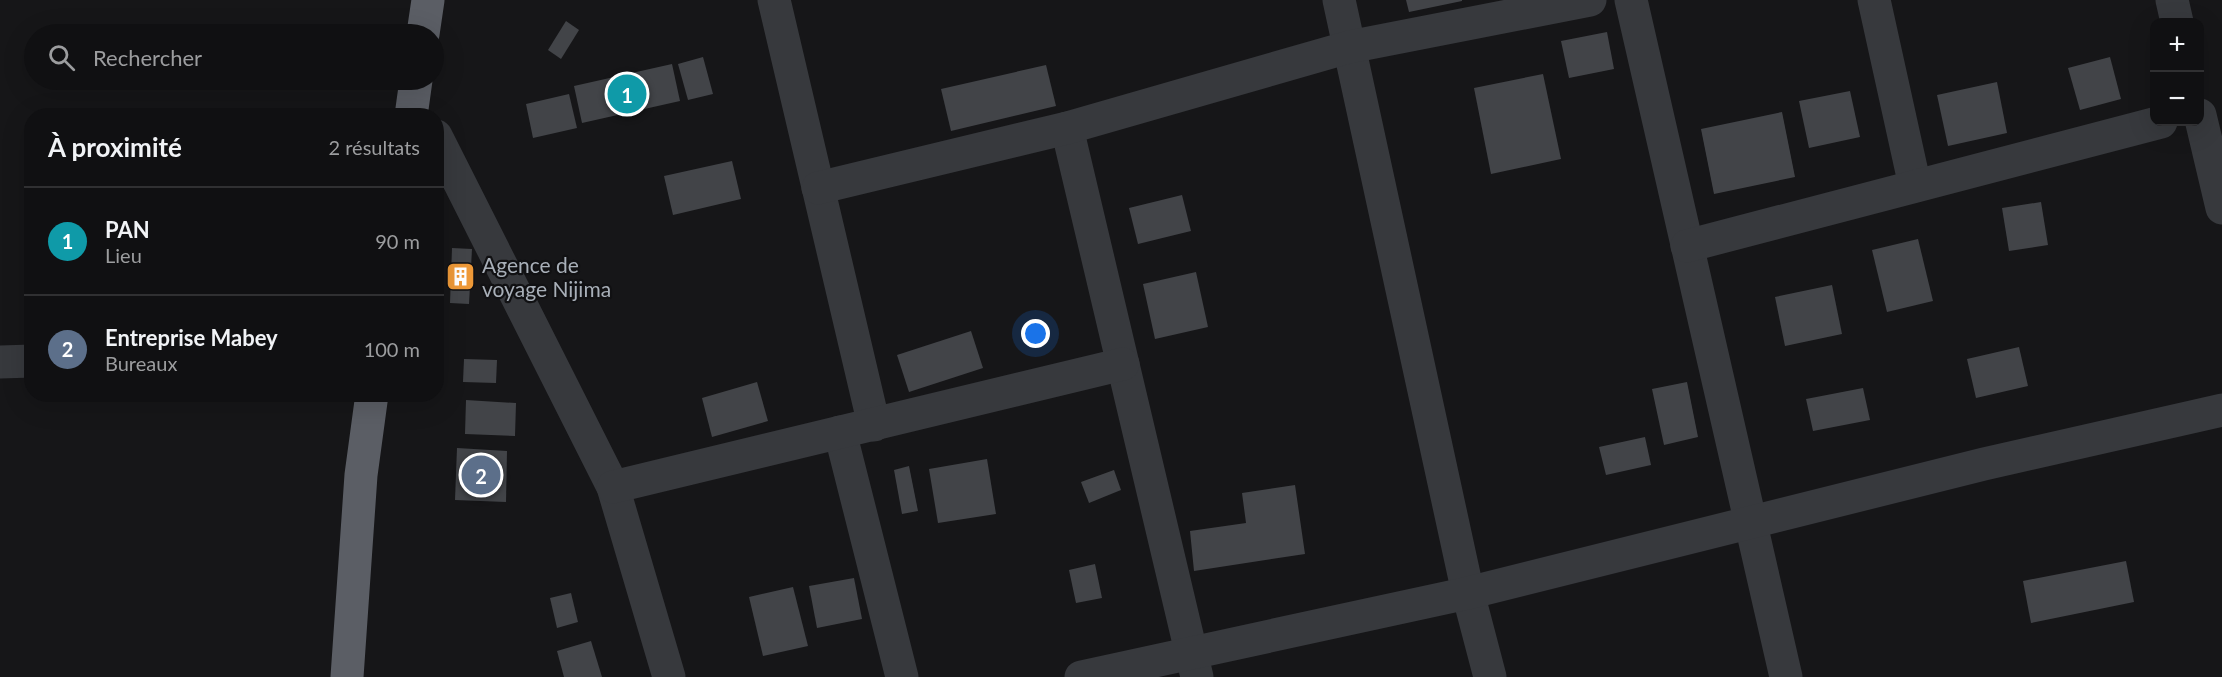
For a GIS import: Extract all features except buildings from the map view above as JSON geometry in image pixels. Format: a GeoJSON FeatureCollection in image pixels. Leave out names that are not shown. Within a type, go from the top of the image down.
{"type":"FeatureCollection","features":[{"type":"Feature","properties":{"kind":"highway"},"geometry":{"type":"LineString","coordinates":[[424,24],[428,0]]}},
{"type":"Feature","properties":{"kind":"highway"},"geometry":{"type":"LineString","coordinates":[[347,677],[361,475],[371,402]]}},
{"type":"Feature","properties":{"kind":"street"},"geometry":{"type":"LineString","coordinates":[[774,0],[874,425]]}},
{"type":"Feature","properties":{"kind":"street"},"geometry":{"type":"LineString","coordinates":[[1339,0],[1468,593],[1490,677]]}},
{"type":"Feature","properties":{"kind":"street"},"geometry":{"type":"LineString","coordinates":[[818,188],[1067,128],[1349,47],[1590,0]]}},
{"type":"Feature","properties":{"kind":"street"},"geometry":{"type":"LineString","coordinates":[[1631,0],[1786,677]]}},
{"type":"Feature","properties":{"kind":"street"},"geometry":{"type":"LineString","coordinates":[[1874,0],[1916,186]]}},
{"type":"Feature","properties":{"kind":"street"},"geometry":{"type":"LineString","coordinates":[[2172,0],[2176,18]]}},
{"type":"Feature","properties":{"kind":"street"},"geometry":{"type":"LineString","coordinates":[[2204,111],[2222,106]]}},
{"type":"Feature","properties":{"kind":"street"},"geometry":{"type":"LineString","coordinates":[[1687,246],[2150,125]]}},
{"type":"Feature","properties":{"kind":"street"},"geometry":{"type":"LineString","coordinates":[[2202,126],[2222,208]]}},
{"type":"Feature","properties":{"kind":"street"},"geometry":{"type":"LineString","coordinates":[[1067,128],[1194,665]]}},
{"type":"Feature","properties":{"kind":"street"},"geometry":{"type":"LineString","coordinates":[[444,152],[613,487],[669,677]]}},
{"type":"Feature","properties":{"kind":"street"},"geometry":{"type":"LineString","coordinates":[[0,362],[24,361]]}},
{"type":"Feature","properties":{"kind":"street"},"geometry":{"type":"LineString","coordinates":[[613,487],[1123,364]]}},
{"type":"Feature","properties":{"kind":"street"},"geometry":{"type":"LineString","coordinates":[[1081,677],[1194,665],[1750,522],[1984,464],[2222,410]]}},
{"type":"Feature","properties":{"kind":"street"},"geometry":{"type":"LineString","coordinates":[[840,432],[902,677]]}},
{"type":"Feature","properties":{"kind":"place","name":"PAN"},"geometry":{"type":"Point","coordinates":[627,94]}},
{"type":"Feature","properties":{"kind":"place","name":"Agence de voyage Nijima"},"geometry":{"type":"Point","coordinates":[461,276]}},
{"type":"Feature","properties":{"kind":"place","name":"Entreprise Mabey"},"geometry":{"type":"Point","coordinates":[481,475]}}]}
